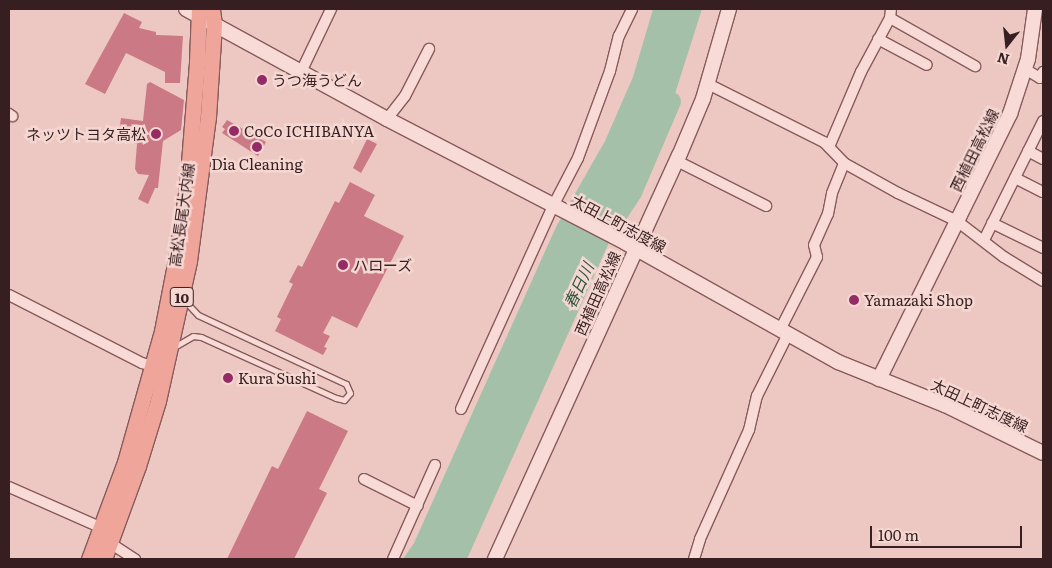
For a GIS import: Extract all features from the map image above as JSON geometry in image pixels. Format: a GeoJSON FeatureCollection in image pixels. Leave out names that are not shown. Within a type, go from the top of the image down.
{"type":"FeatureCollection","features":[{"type":"Feature","properties":{"kind":"main road"},"geometry":{"type":"LineString","coordinates":[[186,9],[204,12]]}},
{"type":"Feature","properties":{"kind":"main road","name":"西植田高松線"},"geometry":{"type":"LineString","coordinates":[[495,559],[631,246],[677,161],[708,84],[729,9]]}},
{"type":"Feature","properties":{"kind":"main road","name":"西植田高松線"},"geometry":{"type":"LineString","coordinates":[[879,379],[1010,114],[1025,69],[1035,9]]}},
{"type":"Feature","properties":{"kind":"main road","name":"高松長尾大内線"},"geometry":{"type":"LineString","coordinates":[[89,559],[160,368],[171,348],[200,190],[214,24],[204,12]]}},
{"type":"Feature","properties":{"kind":"main road","name":"高松長尾大内線"},"geometry":{"type":"LineString","coordinates":[[104,559],[138,466],[160,368],[186,188],[204,12]]}},
{"type":"Feature","properties":{"kind":"main road","name":"太田上町志度線"},"geometry":{"type":"LineString","coordinates":[[214,24],[387,119],[631,246],[838,362],[945,405],[1043,453]]}},
{"type":"Feature","properties":{"kind":"street"},"geometry":{"type":"LineString","coordinates":[[301,72],[332,9]]}},
{"type":"Feature","properties":{"kind":"street"},"geometry":{"type":"LineString","coordinates":[[461,410],[578,158],[593,122],[619,36],[632,9]]}},
{"type":"Feature","properties":{"kind":"street"},"geometry":{"type":"LineString","coordinates":[[829,147],[891,13],[975,66]]}},
{"type":"Feature","properties":{"kind":"street"},"geometry":{"type":"LineString","coordinates":[[878,39],[927,65]]}},
{"type":"Feature","properties":{"kind":"street"},"geometry":{"type":"LineString","coordinates":[[387,119],[405,96],[430,49]]}},
{"type":"Feature","properties":{"kind":"street"},"geometry":{"type":"LineString","coordinates":[[1025,69],[1040,78],[1043,72]]}},
{"type":"Feature","properties":{"kind":"street"},"geometry":{"type":"LineString","coordinates":[[708,84],[824,142],[844,163],[957,221],[1004,257],[1043,281]]}},
{"type":"Feature","properties":{"kind":"street"},"geometry":{"type":"LineString","coordinates":[[984,240],[1043,121]]}},
{"type":"Feature","properties":{"kind":"street"},"geometry":{"type":"LineString","coordinates":[[1028,152],[1043,159]]}},
{"type":"Feature","properties":{"kind":"street"},"geometry":{"type":"LineString","coordinates":[[677,161],[766,206]]}},
{"type":"Feature","properties":{"kind":"street"},"geometry":{"type":"LineString","coordinates":[[694,559],[700,539],[749,430],[757,396],[817,257],[814,245],[828,214],[832,193],[844,163]]}},
{"type":"Feature","properties":{"kind":"street"},"geometry":{"type":"LineString","coordinates":[[1015,178],[1043,192]]}},
{"type":"Feature","properties":{"kind":"street"},"geometry":{"type":"LineString","coordinates":[[992,223],[1043,248]]}},
{"type":"Feature","properties":{"kind":"street"},"geometry":{"type":"LineString","coordinates":[[9,295],[160,368]]}},
{"type":"Feature","properties":{"kind":"street"},"geometry":{"type":"LineString","coordinates":[[393,559],[435,465]]}},
{"type":"Feature","properties":{"kind":"street"},"geometry":{"type":"LineString","coordinates":[[364,479],[418,506]]}},
{"type":"Feature","properties":{"kind":"street"},"geometry":{"type":"LineString","coordinates":[[9,486],[102,528],[110,543],[135,559]]}},
{"type":"Feature","properties":{"kind":"lane"},"geometry":{"type":"LineString","coordinates":[[171,348],[193,336],[201,337],[336,398],[344,400],[350,393],[346,384],[198,315],[186,304],[182,295]]}},
{"type":"Feature","properties":{"kind":"water"},"geometry":{"type":"Polygon","coordinates":[[[653,9],[702,9],[673,100],[467,559],[403,559],[414,543],[556,227],[605,141],[633,77],[653,9]]]}},
{"type":"Feature","properties":{"kind":"building"},"geometry":{"type":"Polygon","coordinates":[[[124,13],[142,22],[139,28],[156,32],[156,35],[183,36],[180,83],[165,83],[165,72],[126,53],[105,94],[85,84],[124,13]]]}},
{"type":"Feature","properties":{"kind":"building"},"geometry":{"type":"Polygon","coordinates":[[[150,82],[184,100],[181,130],[163,141],[158,188],[155,188],[148,204],[138,199],[149,175],[138,174],[135,169],[137,144],[118,139],[121,118],[143,121],[147,84],[150,82]]]}},
{"type":"Feature","properties":{"kind":"building"},"geometry":{"type":"Polygon","coordinates":[[[227,120],[266,142],[258,156],[222,133],[225,129],[222,127],[227,120]]]}},
{"type":"Feature","properties":{"kind":"building"},"geometry":{"type":"Polygon","coordinates":[[[367,139],[377,144],[361,173],[353,168],[367,139]]]}},
{"type":"Feature","properties":{"kind":"building"},"geometry":{"type":"Polygon","coordinates":[[[350,182],[375,195],[364,216],[404,236],[357,328],[332,316],[323,333],[330,336],[324,347],[327,348],[323,355],[275,331],[281,319],[277,317],[293,284],[289,282],[298,265],[302,267],[335,201],[339,203],[350,182]]]}},
{"type":"Feature","properties":{"kind":"building"},"geometry":{"type":"Polygon","coordinates":[[[307,411],[348,431],[319,489],[327,493],[294,559],[227,559],[272,466],[278,469],[307,411]]]}},
{"type":"Feature","properties":{"kind":"waterway","name":"春日川"},"geometry":{"type":"LineString","coordinates":[[615,218],[632,192],[671,101]]}},
{"type":"Feature","properties":{"kind":"place","name":"うつ海うどん"},"geometry":{"type":"Point","coordinates":[262,80]}},
{"type":"Feature","properties":{"kind":"place","name":"CoCo ICHIBANYA"},"geometry":{"type":"Point","coordinates":[234,131]}},
{"type":"Feature","properties":{"kind":"place","name":"ネッツトヨタ高松"},"geometry":{"type":"Point","coordinates":[156,134]}},
{"type":"Feature","properties":{"kind":"place","name":"Dia Cleaning"},"geometry":{"type":"Point","coordinates":[257,147]}},
{"type":"Feature","properties":{"kind":"place","name":"ハローズ"},"geometry":{"type":"Point","coordinates":[343,265]}},
{"type":"Feature","properties":{"kind":"place","name":"Yamazaki Shop"},"geometry":{"type":"Point","coordinates":[854,300]}},
{"type":"Feature","properties":{"kind":"place","name":"Kura Sushi"},"geometry":{"type":"Point","coordinates":[228,378]}}]}
